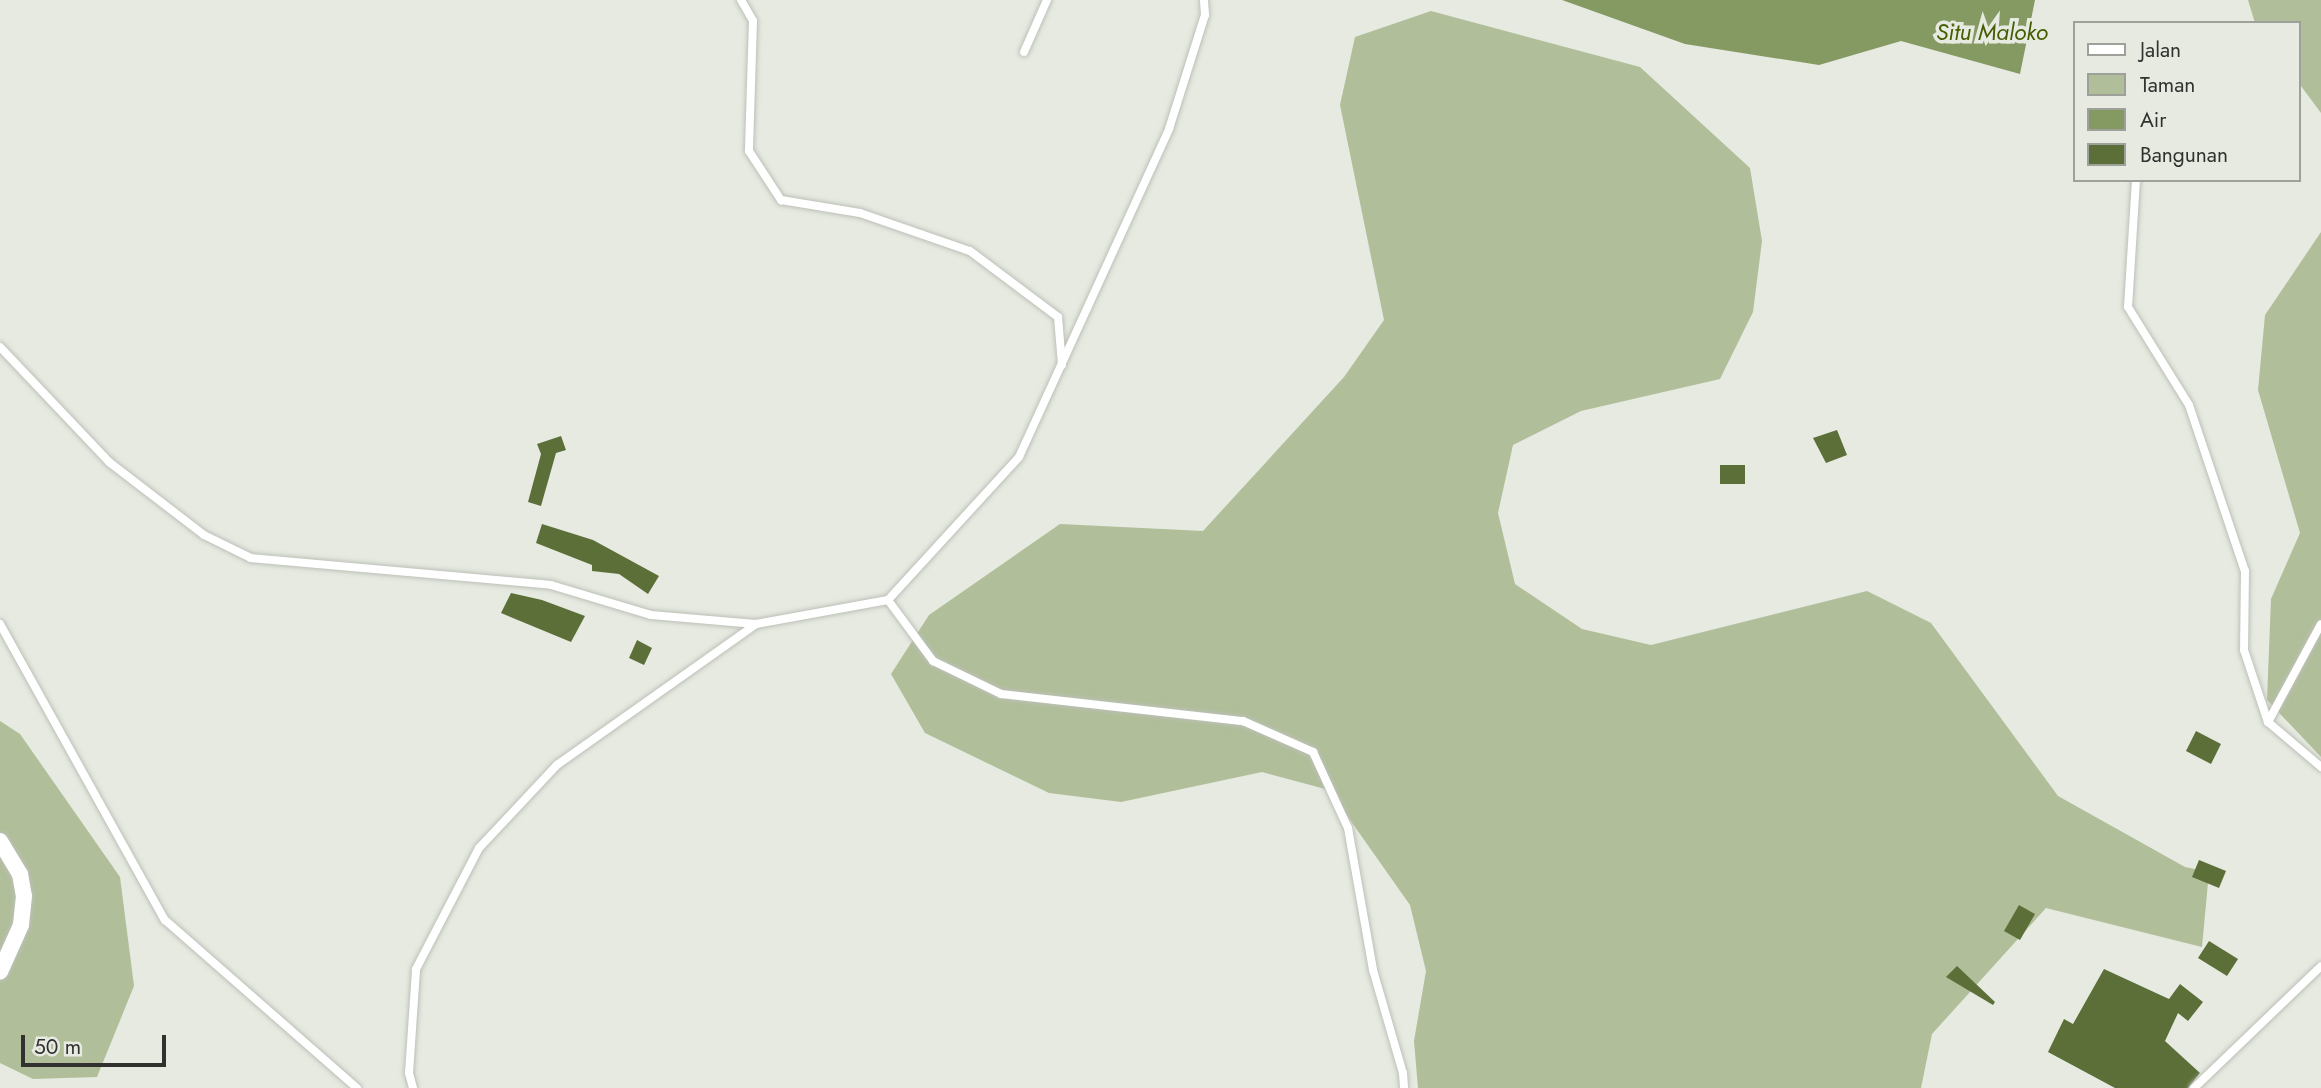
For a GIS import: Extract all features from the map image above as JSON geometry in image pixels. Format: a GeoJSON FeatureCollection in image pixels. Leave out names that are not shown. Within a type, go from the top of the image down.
{"type":"FeatureCollection","features":[{"type":"Feature","properties":{"kind":"street"},"geometry":{"type":"LineString","coordinates":[[0,841],[20,874],[24,895],[21,925],[0,972]]}},
{"type":"Feature","properties":{"kind":"lane"},"geometry":{"type":"LineString","coordinates":[[741,0],[754,21],[749,151],[781,200],[860,213],[970,251],[1058,317],[1063,368]]}},
{"type":"Feature","properties":{"kind":"lane"},"geometry":{"type":"LineString","coordinates":[[1024,52],[1047,0]]}},
{"type":"Feature","properties":{"kind":"lane"},"geometry":{"type":"LineString","coordinates":[[0,347],[109,462],[204,535],[251,558],[551,584],[651,615],[756,624],[888,600],[1019,457],[1063,368],[1169,129],[1205,15],[1204,0]]}},
{"type":"Feature","properties":{"kind":"lane"},"geometry":{"type":"LineString","coordinates":[[2136,182],[2128,307],[2189,405],[2245,571],[2244,650],[2268,722],[2321,767]]}},
{"type":"Feature","properties":{"kind":"lane"},"geometry":{"type":"LineString","coordinates":[[888,600],[933,661],[1001,694],[1243,721],[1313,752],[1348,828],[1373,971],[1404,1073],[1404,1088]]}},
{"type":"Feature","properties":{"kind":"lane"},"geometry":{"type":"LineString","coordinates":[[0,624],[165,920],[357,1088]]}},
{"type":"Feature","properties":{"kind":"lane"},"geometry":{"type":"LineString","coordinates":[[413,1088],[410,1073],[416,970],[479,848],[557,765],[756,624]]}},
{"type":"Feature","properties":{"kind":"lane"},"geometry":{"type":"LineString","coordinates":[[2268,722],[2321,624]]}},
{"type":"Feature","properties":{"kind":"lane"},"geometry":{"type":"LineString","coordinates":[[2194,1088],[2321,966]]}},
{"type":"Feature","properties":{"kind":"green space"},"geometry":{"type":"Polygon","coordinates":[[[2248,0],[2321,0],[2321,113],[2300,85],[2300,21],[2254,21],[2248,0]]]}},
{"type":"Feature","properties":{"kind":"green space"},"geometry":{"type":"Polygon","coordinates":[[[1431,11],[1640,67],[1750,168],[1762,241],[1753,312],[1720,379],[1581,411],[1513,445],[1498,513],[1515,584],[1582,629],[1651,645],[1867,591],[1931,623],[2058,796],[2185,867],[2209,872],[2202,947],[2046,908],[1932,1034],[1921,1088],[1418,1088],[1414,1041],[1426,971],[1410,905],[1329,790],[1262,772],[1121,802],[1049,793],[925,733],[891,674],[929,615],[1060,524],[1203,531],[1344,377],[1384,320],[1340,105],[1355,37],[1431,11]]]}},
{"type":"Feature","properties":{"kind":"green space"},"geometry":{"type":"Polygon","coordinates":[[[2321,232],[2321,757],[2267,700],[2271,599],[2300,533],[2258,390],[2265,315],[2321,232]]]}},
{"type":"Feature","properties":{"kind":"green space"},"geometry":{"type":"Polygon","coordinates":[[[0,721],[20,734],[120,877],[134,986],[97,1077],[33,1079],[0,1063],[0,721]]]}},
{"type":"Feature","properties":{"kind":"water","name":"Situ Maloko"},"geometry":{"type":"Polygon","coordinates":[[[1562,0],[2035,0],[2020,74],[1901,41],[1819,65],[1685,44],[1562,0]]]}},
{"type":"Feature","properties":{"kind":"building"},"geometry":{"type":"Polygon","coordinates":[[[1837,430],[1847,455],[1826,463],[1813,438],[1837,430]]]}},
{"type":"Feature","properties":{"kind":"building"},"geometry":{"type":"Polygon","coordinates":[[[561,436],[566,450],[556,453],[541,506],[528,502],[541,454],[537,444],[561,436]]]}},
{"type":"Feature","properties":{"kind":"building"},"geometry":{"type":"Polygon","coordinates":[[[1720,465],[1745,465],[1745,484],[1720,484],[1720,465]]]}},
{"type":"Feature","properties":{"kind":"building"},"geometry":{"type":"Polygon","coordinates":[[[542,524],[593,540],[659,576],[648,594],[619,574],[592,571],[592,565],[536,543],[542,524]]]}},
{"type":"Feature","properties":{"kind":"building"},"geometry":{"type":"Polygon","coordinates":[[[511,593],[542,600],[585,616],[571,642],[501,613],[511,593]]]}},
{"type":"Feature","properties":{"kind":"building"},"geometry":{"type":"Polygon","coordinates":[[[637,640],[652,648],[644,665],[629,658],[637,640]]]}},
{"type":"Feature","properties":{"kind":"building"},"geometry":{"type":"Polygon","coordinates":[[[2196,731],[2221,744],[2211,764],[2186,751],[2196,731]]]}},
{"type":"Feature","properties":{"kind":"building"},"geometry":{"type":"Polygon","coordinates":[[[2199,860],[2226,871],[2219,888],[2192,877],[2199,860]]]}},
{"type":"Feature","properties":{"kind":"building"},"geometry":{"type":"Polygon","coordinates":[[[2019,905],[2035,914],[2020,940],[2004,931],[2019,905]]]}},
{"type":"Feature","properties":{"kind":"building"},"geometry":{"type":"Polygon","coordinates":[[[2209,941],[2238,959],[2227,976],[2198,958],[2209,941]]]}},
{"type":"Feature","properties":{"kind":"building"},"geometry":{"type":"Polygon","coordinates":[[[1957,966],[1995,1002],[1993,1005],[1946,977],[1957,966]]]}},
{"type":"Feature","properties":{"kind":"building"},"geometry":{"type":"Polygon","coordinates":[[[2104,969],[2169,999],[2180,984],[2203,1002],[2188,1021],[2178,1013],[2165,1041],[2200,1073],[2188,1088],[2115,1088],[2048,1052],[2064,1019],[2073,1024],[2104,969]]]}}]}
